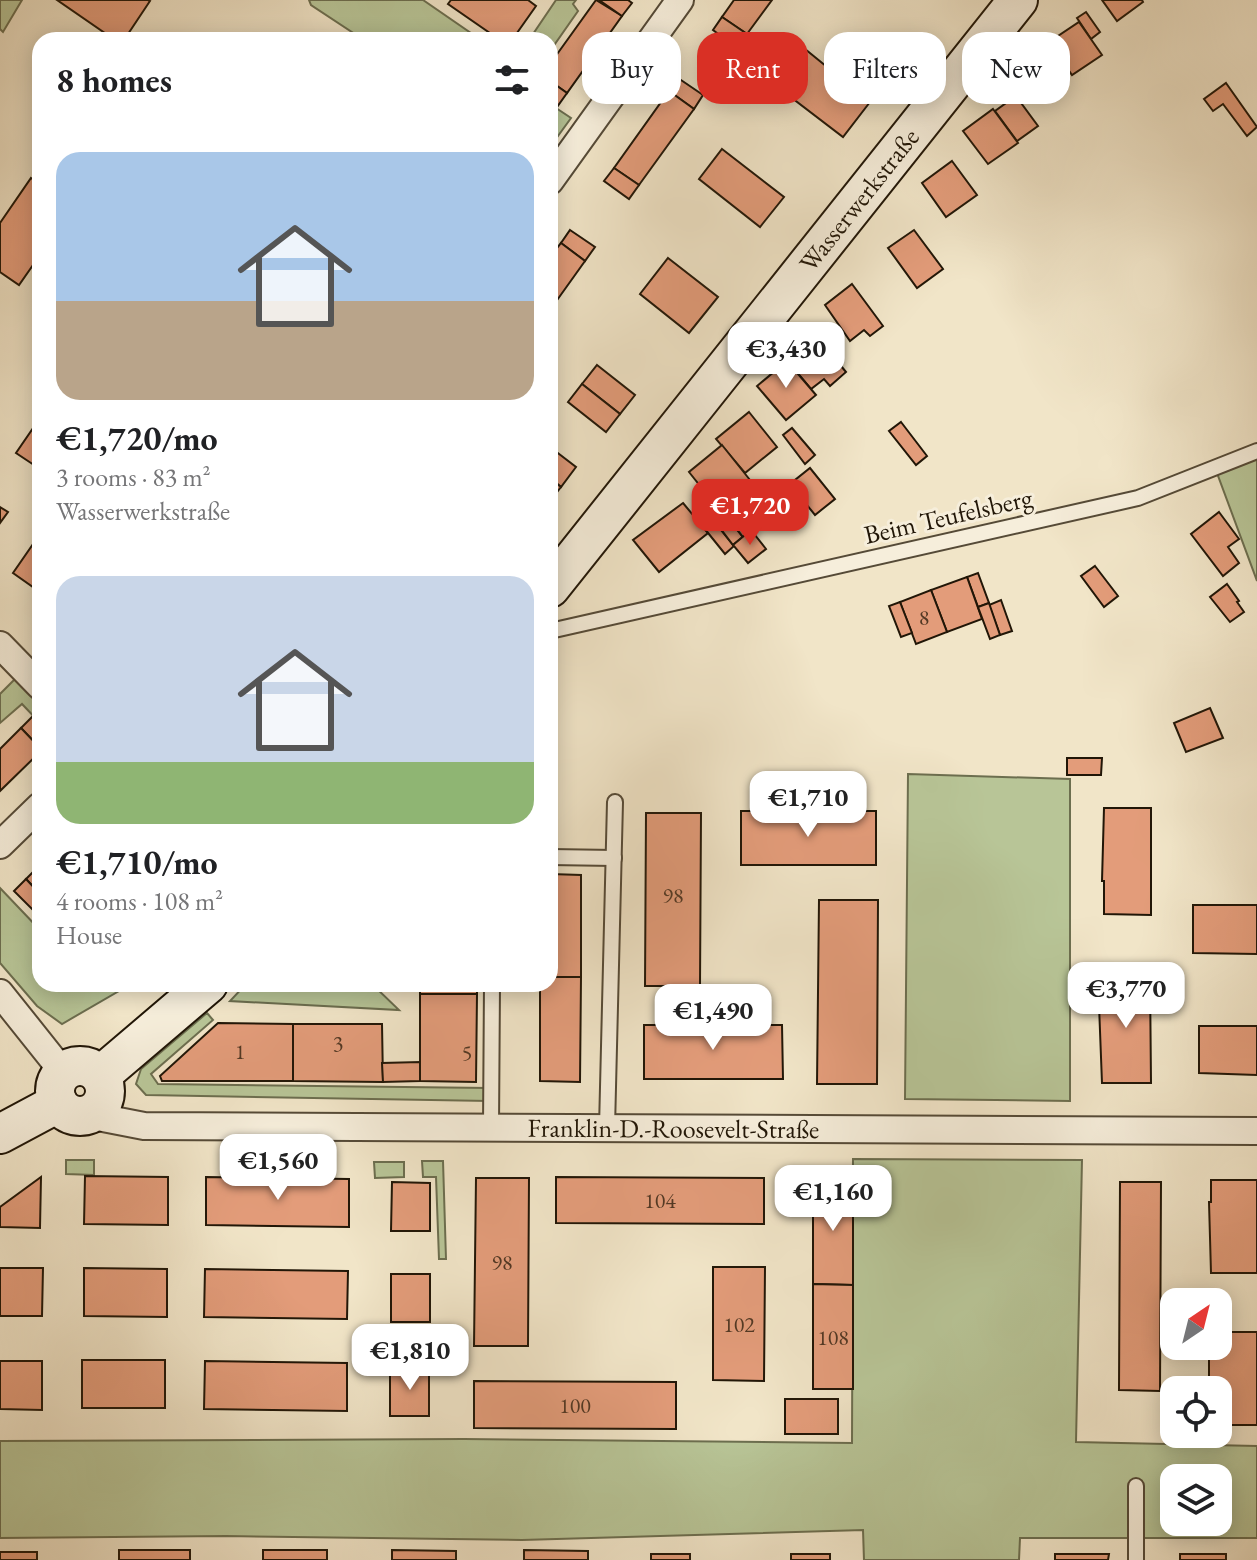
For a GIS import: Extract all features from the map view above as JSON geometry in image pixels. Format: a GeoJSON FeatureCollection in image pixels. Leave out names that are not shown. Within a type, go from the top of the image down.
{"type":"FeatureCollection","features":[{"type":"Feature","properties":{"kind":"street"},"geometry":{"type":"LineString","coordinates":[[558,170],[679,0]]}},
{"type":"Feature","properties":{"kind":"street","name":"Wasserwerkstraße"},"geometry":{"type":"LineString","coordinates":[[558,578],[1018,0]]}},
{"type":"Feature","properties":{"kind":"street"},"geometry":{"type":"LineString","coordinates":[[0,645],[32,678]]}},
{"type":"Feature","properties":{"kind":"street"},"geometry":{"type":"LineString","coordinates":[[0,845],[32,814]]}},
{"type":"Feature","properties":{"kind":"street"},"geometry":{"type":"LineString","coordinates":[[0,993],[60,1088],[62,1110],[78,1117],[97,1094],[200,992]]}},
{"type":"Feature","properties":{"kind":"street"},"geometry":{"type":"LineString","coordinates":[[0,1134],[60,1088]]}},
{"type":"Feature","properties":{"kind":"street","name":"Franklin-D.-Roosevelt-Straße"},"geometry":{"type":"LineString","coordinates":[[97,1094],[103,1118],[144,1126],[1257,1131]]}},
{"type":"Feature","properties":{"kind":"lane","name":"Beim Teufelsberg"},"geometry":{"type":"LineString","coordinates":[[558,629],[1138,498],[1257,451]]}},
{"type":"Feature","properties":{"kind":"lane"},"geometry":{"type":"LineString","coordinates":[[607,1128],[615,802]]}},
{"type":"Feature","properties":{"kind":"lane"},"geometry":{"type":"LineString","coordinates":[[558,857],[614,858]]}},
{"type":"Feature","properties":{"kind":"lane"},"geometry":{"type":"LineString","coordinates":[[491,1127],[492,992]]}},
{"type":"Feature","properties":{"kind":"lane"},"geometry":{"type":"LineString","coordinates":[[1136,1486],[1136,1560]]}},
{"type":"Feature","properties":{"kind":"green space"},"geometry":{"type":"Polygon","coordinates":[[[0,0],[22,0],[3,32],[0,29],[0,0]]]}},
{"type":"Feature","properties":{"kind":"green space"},"geometry":{"type":"Polygon","coordinates":[[[309,0],[423,0],[469,32],[352,32],[311,5],[309,0]]]}},
{"type":"Feature","properties":{"kind":"green space"},"geometry":{"type":"Polygon","coordinates":[[[556,0],[576,0],[573,4],[578,11],[558,40],[558,32],[534,32],[556,0]]]}},
{"type":"Feature","properties":{"kind":"green space"},"geometry":{"type":"Polygon","coordinates":[[[558,109],[571,118],[558,136],[558,109]]]}},
{"type":"Feature","properties":{"kind":"green space"},"geometry":{"type":"Polygon","coordinates":[[[1257,458],[1257,581],[1217,473],[1257,458]]]}},
{"type":"Feature","properties":{"kind":"green space"},"geometry":{"type":"Polygon","coordinates":[[[19,675],[32,688],[32,715],[22,704],[0,723],[0,694],[19,675]]]}},
{"type":"Feature","properties":{"kind":"green space"},"geometry":{"type":"Polygon","coordinates":[[[908,774],[1070,779],[1070,1101],[905,1099],[908,774]]]}},
{"type":"Feature","properties":{"kind":"green space"},"geometry":{"type":"Polygon","coordinates":[[[0,888],[32,922],[32,992],[117,992],[62,1024],[37,1006],[0,963],[0,888]]]}},
{"type":"Feature","properties":{"kind":"green space"},"geometry":{"type":"Polygon","coordinates":[[[238,992],[380,992],[399,1010],[230,1001],[238,992]]]}},
{"type":"Feature","properties":{"kind":"green space"},"geometry":{"type":"Polygon","coordinates":[[[207,1013],[213,1020],[151,1074],[158,1084],[489,1088],[489,1101],[146,1095],[136,1084],[141,1069],[207,1013]]]}},
{"type":"Feature","properties":{"kind":"green space"},"geometry":{"type":"Polygon","coordinates":[[[853,1159],[1082,1160],[1076,1442],[1160,1444],[1160,1448],[1257,1446],[1257,1538],[1020,1538],[1019,1560],[864,1560],[863,1530],[522,1540],[226,1536],[0,1538],[0,1441],[464,1439],[852,1443],[853,1159]]]}},
{"type":"Feature","properties":{"kind":"green space"},"geometry":{"type":"Polygon","coordinates":[[[66,1160],[94,1160],[94,1175],[66,1174],[66,1160]]]}},
{"type":"Feature","properties":{"kind":"green space"},"geometry":{"type":"Polygon","coordinates":[[[422,1161],[443,1161],[446,1259],[439,1259],[436,1177],[423,1177],[422,1161]]]}},
{"type":"Feature","properties":{"kind":"green space"},"geometry":{"type":"Polygon","coordinates":[[[374,1162],[404,1162],[404,1177],[375,1178],[374,1162]]]}},
{"type":"Feature","properties":{"kind":"building"},"geometry":{"type":"Polygon","coordinates":[[[57,0],[150,1],[129,32],[103,32],[57,0]]]}},
{"type":"Feature","properties":{"kind":"building"},"geometry":{"type":"Polygon","coordinates":[[[451,0],[528,0],[536,6],[518,32],[488,32],[448,4],[451,0]]]}},
{"type":"Feature","properties":{"kind":"building"},"geometry":{"type":"Polygon","coordinates":[[[596,0],[622,16],[611,32],[582,32],[582,72],[567,93],[558,87],[558,53],[596,0]]]}},
{"type":"Feature","properties":{"kind":"building"},"geometry":{"type":"Polygon","coordinates":[[[599,0],[628,0],[632,3],[622,16],[599,0]]]}},
{"type":"Feature","properties":{"kind":"building"},"geometry":{"type":"Polygon","coordinates":[[[734,0],[772,0],[748,32],[722,17],[734,0]]]}},
{"type":"Feature","properties":{"kind":"building"},"geometry":{"type":"Polygon","coordinates":[[[1102,0],[1142,0],[1143,2],[1117,21],[1102,0]]]}},
{"type":"Feature","properties":{"kind":"building"},"geometry":{"type":"Polygon","coordinates":[[[1086,12],[1100,32],[1091,39],[1077,18],[1086,12]]]}},
{"type":"Feature","properties":{"kind":"building"},"geometry":{"type":"Polygon","coordinates":[[[722,17],[744,32],[716,32],[713,30],[722,17]]]}},
{"type":"Feature","properties":{"kind":"building"},"geometry":{"type":"Polygon","coordinates":[[[1079,22],[1102,55],[1072,75],[1070,32],[1064,32],[1079,22]]]}},
{"type":"Feature","properties":{"kind":"building"},"geometry":{"type":"Polygon","coordinates":[[[808,51],[824,64],[824,104],[868,104],[843,137],[800,104],[808,104],[808,51]]]}},
{"type":"Feature","properties":{"kind":"building"},"geometry":{"type":"Polygon","coordinates":[[[681,80],[697,91],[694,109],[681,100],[681,80]]]}},
{"type":"Feature","properties":{"kind":"building"},"geometry":{"type":"Polygon","coordinates":[[[1226,83],[1257,127],[1247,136],[1223,104],[1213,111],[1204,99],[1226,83]]]}},
{"type":"Feature","properties":{"kind":"building"},"geometry":{"type":"Polygon","coordinates":[[[558,87],[567,93],[558,106],[558,87]]]}},
{"type":"Feature","properties":{"kind":"building"},"geometry":{"type":"Polygon","coordinates":[[[681,100],[694,109],[639,185],[614,168],[660,104],[681,104],[681,100]]]}},
{"type":"Feature","properties":{"kind":"building"},"geometry":{"type":"Polygon","coordinates":[[[1005,104],[1022,104],[1038,126],[1017,141],[995,111],[1005,104]]]}},
{"type":"Feature","properties":{"kind":"building"},"geometry":{"type":"Polygon","coordinates":[[[993,109],[1018,143],[988,164],[963,131],[993,109]]]}},
{"type":"Feature","properties":{"kind":"building"},"geometry":{"type":"Polygon","coordinates":[[[722,149],[784,197],[760,227],[699,179],[722,149]]]}},
{"type":"Feature","properties":{"kind":"building"},"geometry":{"type":"Polygon","coordinates":[[[952,161],[977,195],[946,217],[922,183],[952,161]]]}},
{"type":"Feature","properties":{"kind":"building"},"geometry":{"type":"Polygon","coordinates":[[[614,168],[639,185],[629,199],[604,181],[614,168]]]}},
{"type":"Feature","properties":{"kind":"building"},"geometry":{"type":"Polygon","coordinates":[[[32,179],[32,266],[19,285],[0,272],[0,223],[32,179]]]}},
{"type":"Feature","properties":{"kind":"building"},"geometry":{"type":"Polygon","coordinates":[[[570,230],[595,247],[585,261],[561,243],[570,230]]]}},
{"type":"Feature","properties":{"kind":"building"},"geometry":{"type":"Polygon","coordinates":[[[914,230],[943,269],[917,288],[888,248],[914,230]]]}},
{"type":"Feature","properties":{"kind":"building"},"geometry":{"type":"Polygon","coordinates":[[[561,243],[585,261],[558,299],[558,247],[561,243]]]}},
{"type":"Feature","properties":{"kind":"building"},"geometry":{"type":"Polygon","coordinates":[[[668,258],[718,297],[689,333],[640,294],[668,258]]]}},
{"type":"Feature","properties":{"kind":"building"},"geometry":{"type":"Polygon","coordinates":[[[852,284],[883,326],[870,336],[864,330],[850,341],[825,305],[852,284]]]}},
{"type":"Feature","properties":{"kind":"building"},"geometry":{"type":"Polygon","coordinates":[[[813,332],[846,372],[830,386],[824,379],[811,389],[784,357],[813,332]]]}},
{"type":"Feature","properties":{"kind":"building"},"geometry":{"type":"Polygon","coordinates":[[[787,361],[816,395],[786,420],[757,386],[787,361]]]}},
{"type":"Feature","properties":{"kind":"building"},"geometry":{"type":"Polygon","coordinates":[[[597,365],[635,395],[620,414],[582,384],[597,365]]]}},
{"type":"Feature","properties":{"kind":"building"},"geometry":{"type":"Polygon","coordinates":[[[582,384],[620,414],[606,432],[568,402],[582,384]]]}},
{"type":"Feature","properties":{"kind":"building"},"geometry":{"type":"Polygon","coordinates":[[[749,412],[777,447],[745,473],[716,439],[749,412]]]}},
{"type":"Feature","properties":{"kind":"building"},"geometry":{"type":"Polygon","coordinates":[[[901,422],[927,456],[916,465],[889,431],[901,422]]]}},
{"type":"Feature","properties":{"kind":"building"},"geometry":{"type":"Polygon","coordinates":[[[792,428],[815,455],[805,464],[783,435],[792,428]]]}},
{"type":"Feature","properties":{"kind":"building"},"geometry":{"type":"Polygon","coordinates":[[[32,430],[32,464],[16,453],[32,430]]]}},
{"type":"Feature","properties":{"kind":"building"},"geometry":{"type":"Polygon","coordinates":[[[722,445],[750,480],[717,507],[689,472],[722,445]]]}},
{"type":"Feature","properties":{"kind":"building"},"geometry":{"type":"Polygon","coordinates":[[[558,453],[576,467],[561,487],[558,485],[558,453]]]}},
{"type":"Feature","properties":{"kind":"building"},"geometry":{"type":"Polygon","coordinates":[[[810,468],[835,499],[815,515],[790,484],[810,468]]]}},
{"type":"Feature","properties":{"kind":"building"},"geometry":{"type":"Polygon","coordinates":[[[683,503],[708,533],[659,572],[633,540],[683,503]]]}},
{"type":"Feature","properties":{"kind":"building"},"geometry":{"type":"Polygon","coordinates":[[[0,507],[8,512],[0,523],[0,507]]]}},
{"type":"Feature","properties":{"kind":"building"},"geometry":{"type":"Polygon","coordinates":[[[705,510],[734,546],[725,554],[696,518],[705,510]]]}},
{"type":"Feature","properties":{"kind":"building"},"geometry":{"type":"Polygon","coordinates":[[[1219,512],[1239,539],[1228,547],[1239,563],[1223,576],[1191,534],[1219,512]]]}},
{"type":"Feature","properties":{"kind":"building"},"geometry":{"type":"Polygon","coordinates":[[[726,516],[743,537],[733,545],[717,524],[726,516]]]}},
{"type":"Feature","properties":{"kind":"building"},"geometry":{"type":"Polygon","coordinates":[[[740,517],[751,530],[743,537],[732,523],[740,517]]]}},
{"type":"Feature","properties":{"kind":"building"},"geometry":{"type":"Polygon","coordinates":[[[751,530],[766,549],[748,563],[733,545],[751,530]]]}},
{"type":"Feature","properties":{"kind":"building"},"geometry":{"type":"Polygon","coordinates":[[[32,546],[32,586],[13,573],[32,546]]]}},
{"type":"Feature","properties":{"kind":"building"},"geometry":{"type":"Polygon","coordinates":[[[1095,566],[1118,596],[1104,607],[1081,576],[1095,566]]]}},
{"type":"Feature","properties":{"kind":"building"},"geometry":{"type":"Polygon","coordinates":[[[978,573],[989,603],[978,607],[967,577],[978,573]]]}},
{"type":"Feature","properties":{"kind":"building"},"geometry":{"type":"Polygon","coordinates":[[[967,577],[982,619],[947,632],[931,590],[967,577]]]}},
{"type":"Feature","properties":{"kind":"building"},"geometry":{"type":"Polygon","coordinates":[[[1227,584],[1244,612],[1230,622],[1210,597],[1227,584]]]}},
{"type":"Feature","properties":{"kind":"building"},"geometry":{"type":"Polygon","coordinates":[[[931,590],[947,632],[916,644],[900,602],[931,590]]]}},
{"type":"Feature","properties":{"kind":"building"},"geometry":{"type":"Polygon","coordinates":[[[1001,600],[1012,631],[1000,635],[989,605],[1001,600]]]}},
{"type":"Feature","properties":{"kind":"building"},"geometry":{"type":"Polygon","coordinates":[[[900,602],[912,633],[901,637],[889,606],[900,602]]]}},
{"type":"Feature","properties":{"kind":"building"},"geometry":{"type":"Polygon","coordinates":[[[989,603],[1000,635],[990,639],[978,607],[989,603]]]}},
{"type":"Feature","properties":{"kind":"building"},"geometry":{"type":"Polygon","coordinates":[[[1210,708],[1223,738],[1186,752],[1174,723],[1210,708]]]}},
{"type":"Feature","properties":{"kind":"building"},"geometry":{"type":"Polygon","coordinates":[[[32,717],[32,740],[21,728],[32,717]]]}},
{"type":"Feature","properties":{"kind":"building"},"geometry":{"type":"Polygon","coordinates":[[[21,728],[32,740],[32,760],[0,791],[0,749],[21,728]]]}},
{"type":"Feature","properties":{"kind":"building"},"geometry":{"type":"Polygon","coordinates":[[[1067,758],[1102,758],[1101,775],[1067,775],[1067,758]]]}},
{"type":"Feature","properties":{"kind":"building"},"geometry":{"type":"Polygon","coordinates":[[[1104,808],[1151,808],[1151,915],[1104,914],[1104,808]]]}},
{"type":"Feature","properties":{"kind":"building"},"geometry":{"type":"Polygon","coordinates":[[[741,811],[790,811],[790,819],[827,819],[828,811],[876,811],[876,865],[741,865],[741,811]]]}},
{"type":"Feature","properties":{"kind":"building"},"geometry":{"type":"Polygon","coordinates":[[[646,813],[701,813],[700,986],[645,986],[646,813]]]}},
{"type":"Feature","properties":{"kind":"building"},"geometry":{"type":"Polygon","coordinates":[[[558,874],[581,875],[581,977],[558,977],[558,874]]]}},
{"type":"Feature","properties":{"kind":"building"},"geometry":{"type":"Polygon","coordinates":[[[26,879],[32,885],[32,909],[14,891],[26,879]]]}},
{"type":"Feature","properties":{"kind":"building"},"geometry":{"type":"Polygon","coordinates":[[[819,900],[878,900],[877,1084],[817,1084],[819,900]]]}},
{"type":"Feature","properties":{"kind":"building"},"geometry":{"type":"Polygon","coordinates":[[[1193,905],[1257,905],[1257,954],[1193,953],[1193,905]]]}},
{"type":"Feature","properties":{"kind":"building"},"geometry":{"type":"Polygon","coordinates":[[[558,977],[581,977],[580,1082],[540,1081],[540,992],[558,992],[558,977]]]}},
{"type":"Feature","properties":{"kind":"building"},"geometry":{"type":"Polygon","coordinates":[[[1101,977],[1150,977],[1151,1083],[1102,1083],[1101,977]]]}},
{"type":"Feature","properties":{"kind":"building"},"geometry":{"type":"Polygon","coordinates":[[[420,992],[477,992],[477,994],[420,992]]]}},
{"type":"Feature","properties":{"kind":"building"},"geometry":{"type":"Polygon","coordinates":[[[420,994],[477,994],[476,1082],[420,1081],[420,994]]]}},
{"type":"Feature","properties":{"kind":"building"},"geometry":{"type":"Polygon","coordinates":[[[218,1023],[293,1024],[293,1081],[162,1081],[160,1076],[218,1023]]]}},
{"type":"Feature","properties":{"kind":"building"},"geometry":{"type":"Polygon","coordinates":[[[293,1024],[382,1024],[383,1082],[293,1081],[293,1024]]]}},
{"type":"Feature","properties":{"kind":"building"},"geometry":{"type":"Polygon","coordinates":[[[644,1025],[782,1025],[783,1079],[644,1079],[644,1025]]]}},
{"type":"Feature","properties":{"kind":"building"},"geometry":{"type":"Polygon","coordinates":[[[1199,1026],[1257,1026],[1257,1075],[1199,1073],[1199,1026]]]}},
{"type":"Feature","properties":{"kind":"building"},"geometry":{"type":"Polygon","coordinates":[[[420,1062],[420,1081],[383,1082],[382,1063],[420,1062]]]}},
{"type":"Feature","properties":{"kind":"building"},"geometry":{"type":"Polygon","coordinates":[[[85,1176],[168,1177],[168,1225],[84,1224],[85,1176]]]}},
{"type":"Feature","properties":{"kind":"building"},"geometry":{"type":"Polygon","coordinates":[[[41,1177],[40,1228],[0,1227],[0,1207],[41,1177]]]}},
{"type":"Feature","properties":{"kind":"building"},"geometry":{"type":"Polygon","coordinates":[[[206,1177],[349,1179],[349,1227],[206,1225],[206,1177]]]}},
{"type":"Feature","properties":{"kind":"building"},"geometry":{"type":"Polygon","coordinates":[[[556,1177],[764,1178],[764,1224],[556,1223],[556,1177]]]}},
{"type":"Feature","properties":{"kind":"building"},"geometry":{"type":"Polygon","coordinates":[[[476,1178],[529,1178],[528,1346],[474,1346],[476,1178]]]}},
{"type":"Feature","properties":{"kind":"building"},"geometry":{"type":"Polygon","coordinates":[[[1211,1180],[1257,1180],[1257,1273],[1211,1273],[1211,1180]]]}},
{"type":"Feature","properties":{"kind":"building"},"geometry":{"type":"Polygon","coordinates":[[[813,1181],[853,1181],[853,1285],[813,1284],[813,1181]]]}},
{"type":"Feature","properties":{"kind":"building"},"geometry":{"type":"Polygon","coordinates":[[[392,1182],[430,1183],[430,1231],[391,1231],[392,1182]]]}},
{"type":"Feature","properties":{"kind":"building"},"geometry":{"type":"Polygon","coordinates":[[[1120,1182],[1161,1182],[1160,1391],[1119,1390],[1120,1182]]]}},
{"type":"Feature","properties":{"kind":"building"},"geometry":{"type":"Polygon","coordinates":[[[713,1267],[765,1267],[764,1381],[713,1380],[713,1267]]]}},
{"type":"Feature","properties":{"kind":"building"},"geometry":{"type":"Polygon","coordinates":[[[0,1268],[43,1268],[42,1316],[0,1316],[0,1268]]]}},
{"type":"Feature","properties":{"kind":"building"},"geometry":{"type":"Polygon","coordinates":[[[84,1268],[167,1269],[167,1317],[84,1316],[84,1268]]]}},
{"type":"Feature","properties":{"kind":"building"},"geometry":{"type":"Polygon","coordinates":[[[205,1269],[348,1271],[347,1319],[204,1317],[205,1269]]]}},
{"type":"Feature","properties":{"kind":"building"},"geometry":{"type":"Polygon","coordinates":[[[391,1274],[430,1274],[430,1322],[391,1322],[391,1274]]]}},
{"type":"Feature","properties":{"kind":"building"},"geometry":{"type":"Polygon","coordinates":[[[813,1284],[853,1285],[853,1389],[813,1389],[813,1284]]]}},
{"type":"Feature","properties":{"kind":"building"},"geometry":{"type":"Polygon","coordinates":[[[1232,1332],[1257,1332],[1257,1425],[1232,1425],[1232,1376],[1209,1376],[1209,1360],[1232,1360],[1232,1332]]]}},
{"type":"Feature","properties":{"kind":"building"},"geometry":{"type":"Polygon","coordinates":[[[82,1360],[165,1360],[165,1408],[82,1408],[82,1360]]]}},
{"type":"Feature","properties":{"kind":"building"},"geometry":{"type":"Polygon","coordinates":[[[0,1361],[42,1361],[42,1410],[0,1409],[0,1361]]]}},
{"type":"Feature","properties":{"kind":"building"},"geometry":{"type":"Polygon","coordinates":[[[205,1361],[347,1363],[347,1411],[204,1409],[205,1361]]]}},
{"type":"Feature","properties":{"kind":"building"},"geometry":{"type":"Polygon","coordinates":[[[390,1368],[429,1368],[429,1416],[390,1416],[390,1368]]]}},
{"type":"Feature","properties":{"kind":"building"},"geometry":{"type":"Polygon","coordinates":[[[474,1381],[676,1382],[676,1429],[474,1428],[474,1381]]]}},
{"type":"Feature","properties":{"kind":"building"},"geometry":{"type":"Polygon","coordinates":[[[785,1399],[838,1399],[838,1434],[785,1434],[785,1399]]]}},
{"type":"Feature","properties":{"kind":"building"},"geometry":{"type":"Polygon","coordinates":[[[119,1550],[190,1550],[190,1560],[119,1560],[119,1550]]]}},
{"type":"Feature","properties":{"kind":"building"},"geometry":{"type":"Polygon","coordinates":[[[263,1550],[327,1550],[327,1560],[263,1560],[263,1550]]]}},
{"type":"Feature","properties":{"kind":"building"},"geometry":{"type":"Polygon","coordinates":[[[392,1550],[456,1551],[456,1560],[392,1560],[392,1550]]]}},
{"type":"Feature","properties":{"kind":"building"},"geometry":{"type":"Polygon","coordinates":[[[524,1550],[588,1551],[588,1560],[524,1560],[524,1550]]]}},
{"type":"Feature","properties":{"kind":"building"},"geometry":{"type":"Polygon","coordinates":[[[0,1552],[37,1552],[37,1560],[0,1560],[0,1552]]]}},
{"type":"Feature","properties":{"kind":"building"},"geometry":{"type":"Polygon","coordinates":[[[651,1554],[690,1554],[690,1560],[651,1560],[651,1554]]]}},
{"type":"Feature","properties":{"kind":"building"},"geometry":{"type":"Polygon","coordinates":[[[791,1554],[830,1554],[830,1560],[791,1560],[791,1554]]]}},
{"type":"Feature","properties":{"kind":"building"},"geometry":{"type":"Polygon","coordinates":[[[1055,1554],[1109,1554],[1108,1560],[1055,1560],[1055,1554]]]}},
{"type":"Feature","properties":{"kind":"building"},"geometry":{"type":"Polygon","coordinates":[[[1180,1554],[1226,1554],[1226,1560],[1180,1560],[1180,1554]]]}}]}
